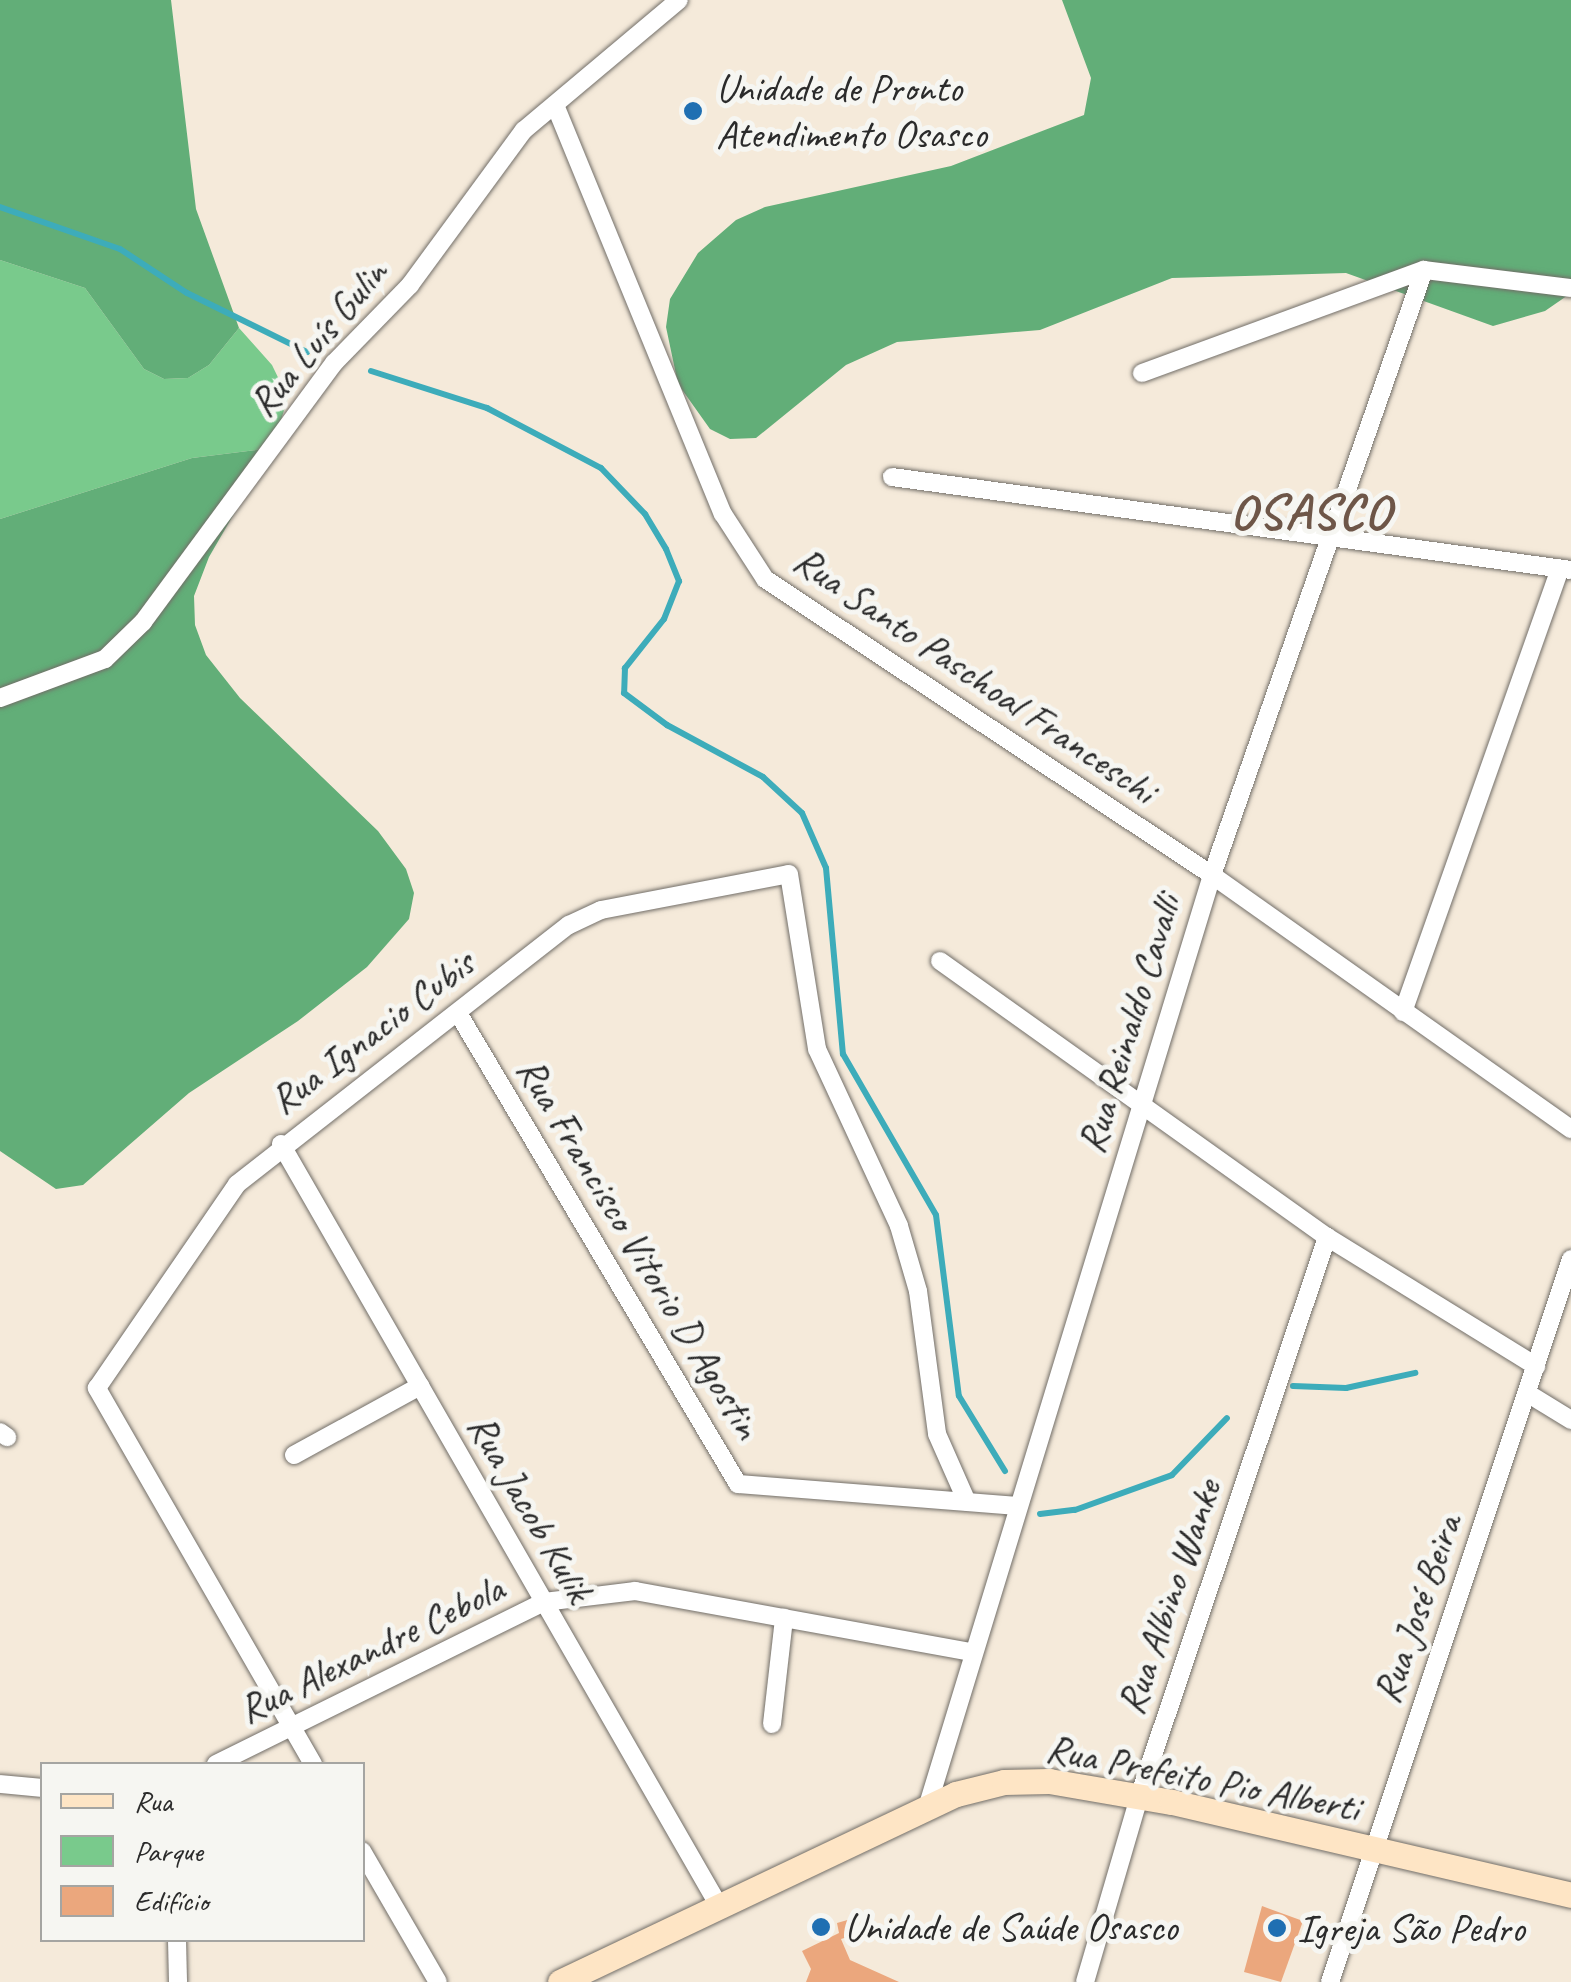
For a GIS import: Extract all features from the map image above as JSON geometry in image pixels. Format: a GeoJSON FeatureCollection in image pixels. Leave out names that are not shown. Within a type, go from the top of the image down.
{"type":"FeatureCollection","features":[{"type":"Feature","properties":{"kind":"main road","name":"Rua Prefeito Pio Alberti"},"geometry":{"type":"LineString","coordinates":[[560,1982],[927,1808],[1004,1782],[1049,1781],[1139,1796],[1571,1895]]}},
{"type":"Feature","properties":{"kind":"street","name":"Rua Luís Gulin"},"geometry":{"type":"LineString","coordinates":[[0,698],[104,660],[143,622],[334,363],[410,286],[524,130],[679,0]]}},
{"type":"Feature","properties":{"kind":"street","name":"Rua Santo Paschoal Franceschi"},"geometry":{"type":"LineString","coordinates":[[555,106],[723,514],[766,580],[1212,875],[1571,1129]]}},
{"type":"Feature","properties":{"kind":"street","name":"Rua Reinaldo Cavalli"},"geometry":{"type":"LineString","coordinates":[[927,1808],[1140,1099],[1212,875],[1424,270]]}},
{"type":"Feature","properties":{"kind":"street"},"geometry":{"type":"LineString","coordinates":[[1142,374],[1424,270],[1571,288]]}},
{"type":"Feature","properties":{"kind":"street"},"geometry":{"type":"LineString","coordinates":[[892,477],[1566,570],[1403,1012]]}},
{"type":"Feature","properties":{"kind":"street","name":"Rua Ignacio Cubis"},"geometry":{"type":"LineString","coordinates":[[290,1725],[97,1388],[237,1184],[281,1144],[569,925],[602,910],[789,874],[817,1048],[899,1226],[918,1291],[937,1434],[967,1502]]}},
{"type":"Feature","properties":{"kind":"street"},"geometry":{"type":"LineString","coordinates":[[940,960],[1140,1099],[1328,1237],[1536,1366]]}},
{"type":"Feature","properties":{"kind":"street","name":"Rua Francisco Vitorio D Agostin"},"geometry":{"type":"LineString","coordinates":[[458,1013],[738,1484],[1018,1506]]}},
{"type":"Feature","properties":{"kind":"street","name":"Rua Jacob Kulik"},"geometry":{"type":"LineString","coordinates":[[281,1144],[719,1906]]}},
{"type":"Feature","properties":{"kind":"street","name":"Rua Albino Wanke"},"geometry":{"type":"LineString","coordinates":[[1085,1982],[1139,1796],[1328,1237]]}},
{"type":"Feature","properties":{"kind":"street","name":"Rua José Beira"},"geometry":{"type":"LineString","coordinates":[[1330,1982],[1571,1259]]}},
{"type":"Feature","properties":{"kind":"street"},"geometry":{"type":"LineString","coordinates":[[294,1455],[420,1386]]}},
{"type":"Feature","properties":{"kind":"street"},"geometry":{"type":"LineString","coordinates":[[1526,1393],[1571,1420]]}},
{"type":"Feature","properties":{"kind":"street","name":"Rua Alexandre Cebola"},"geometry":{"type":"LineString","coordinates":[[220,1762],[544,1602],[635,1591],[972,1652]]}},
{"type":"Feature","properties":{"kind":"street"},"geometry":{"type":"LineString","coordinates":[[772,1724],[784,1618]]}},
{"type":"Feature","properties":{"kind":"street"},"geometry":{"type":"LineString","coordinates":[[290,1725],[312,1762]]}},
{"type":"Feature","properties":{"kind":"street"},"geometry":{"type":"LineString","coordinates":[[0,1784],[40,1788]]}},
{"type":"Feature","properties":{"kind":"street"},"geometry":{"type":"LineString","coordinates":[[365,1856],[438,1982]]}},
{"type":"Feature","properties":{"kind":"street"},"geometry":{"type":"LineString","coordinates":[[177,1942],[178,1982]]}},
{"type":"Feature","properties":{"kind":"green space"},"geometry":{"type":"Polygon","coordinates":[[[0,0],[171,0],[196,209],[239,328],[209,365],[188,378],[164,379],[144,369],[85,288],[0,260],[0,0]]]}},
{"type":"Feature","properties":{"kind":"green space"},"geometry":{"type":"Polygon","coordinates":[[[1062,0],[1571,0],[1571,293],[1545,311],[1493,326],[1346,273],[1172,278],[1040,330],[897,342],[846,365],[756,438],[730,439],[710,429],[678,384],[666,327],[670,299],[698,253],[736,220],[765,207],[951,166],[1084,115],[1091,78],[1062,0]]]}},
{"type":"Feature","properties":{"kind":"green space"},"geometry":{"type":"Polygon","coordinates":[[[0,260],[85,288],[144,369],[164,379],[188,378],[209,365],[239,328],[272,365],[288,398],[272,448],[192,458],[0,519],[0,260]]]}},
{"type":"Feature","properties":{"kind":"green space"},"geometry":{"type":"Polygon","coordinates":[[[272,448],[209,557],[194,596],[195,625],[206,655],[240,698],[378,831],[406,869],[414,893],[409,919],[367,967],[298,1021],[189,1093],[83,1185],[56,1189],[0,1151],[0,519],[192,458],[272,448]]]}},
{"type":"Feature","properties":{"kind":"building","name":"Igreja São Pedro"},"geometry":{"type":"Polygon","coordinates":[[[1262,1906],[1303,1921],[1281,1982],[1244,1972],[1262,1906]]]}},
{"type":"Feature","properties":{"kind":"building"},"geometry":{"type":"Polygon","coordinates":[[[851,1919],[854,1935],[841,1939],[850,1960],[899,1982],[806,1982],[811,1969],[802,1951],[839,1933],[837,1923],[851,1919]]]}},
{"type":"Feature","properties":{"kind":"waterway"},"geometry":{"type":"LineString","coordinates":[[0,207],[120,249],[187,293],[307,352]]}},
{"type":"Feature","properties":{"kind":"waterway"},"geometry":{"type":"LineString","coordinates":[[371,371],[487,408],[601,468],[645,514],[666,549],[679,581],[664,619],[625,668],[624,693],[667,725],[763,777],[802,813],[826,868],[843,1054],[936,1215],[959,1396],[1005,1471]]}},
{"type":"Feature","properties":{"kind":"waterway"},"geometry":{"type":"LineString","coordinates":[[1293,1386],[1346,1388],[1415,1373]]}},
{"type":"Feature","properties":{"kind":"waterway"},"geometry":{"type":"LineString","coordinates":[[1040,1514],[1075,1510],[1172,1475],[1227,1418]]}},
{"type":"Feature","properties":{"kind":"place","name":"Unidade de Pronto Atendimento Osasco"},"geometry":{"type":"Point","coordinates":[693,111]}},
{"type":"Feature","properties":{"kind":"place","name":"Unidade de Saúde Osasco"},"geometry":{"type":"Point","coordinates":[821,1927]}},
{"type":"Feature","properties":{"kind":"place","name":"Igreja São Pedro"},"geometry":{"type":"Point","coordinates":[1277,1928]}},
{"type":"Feature","properties":{"kind":"district","name":"OSASCO"},"geometry":{"type":"Point","coordinates":[1311,512]}}]}
